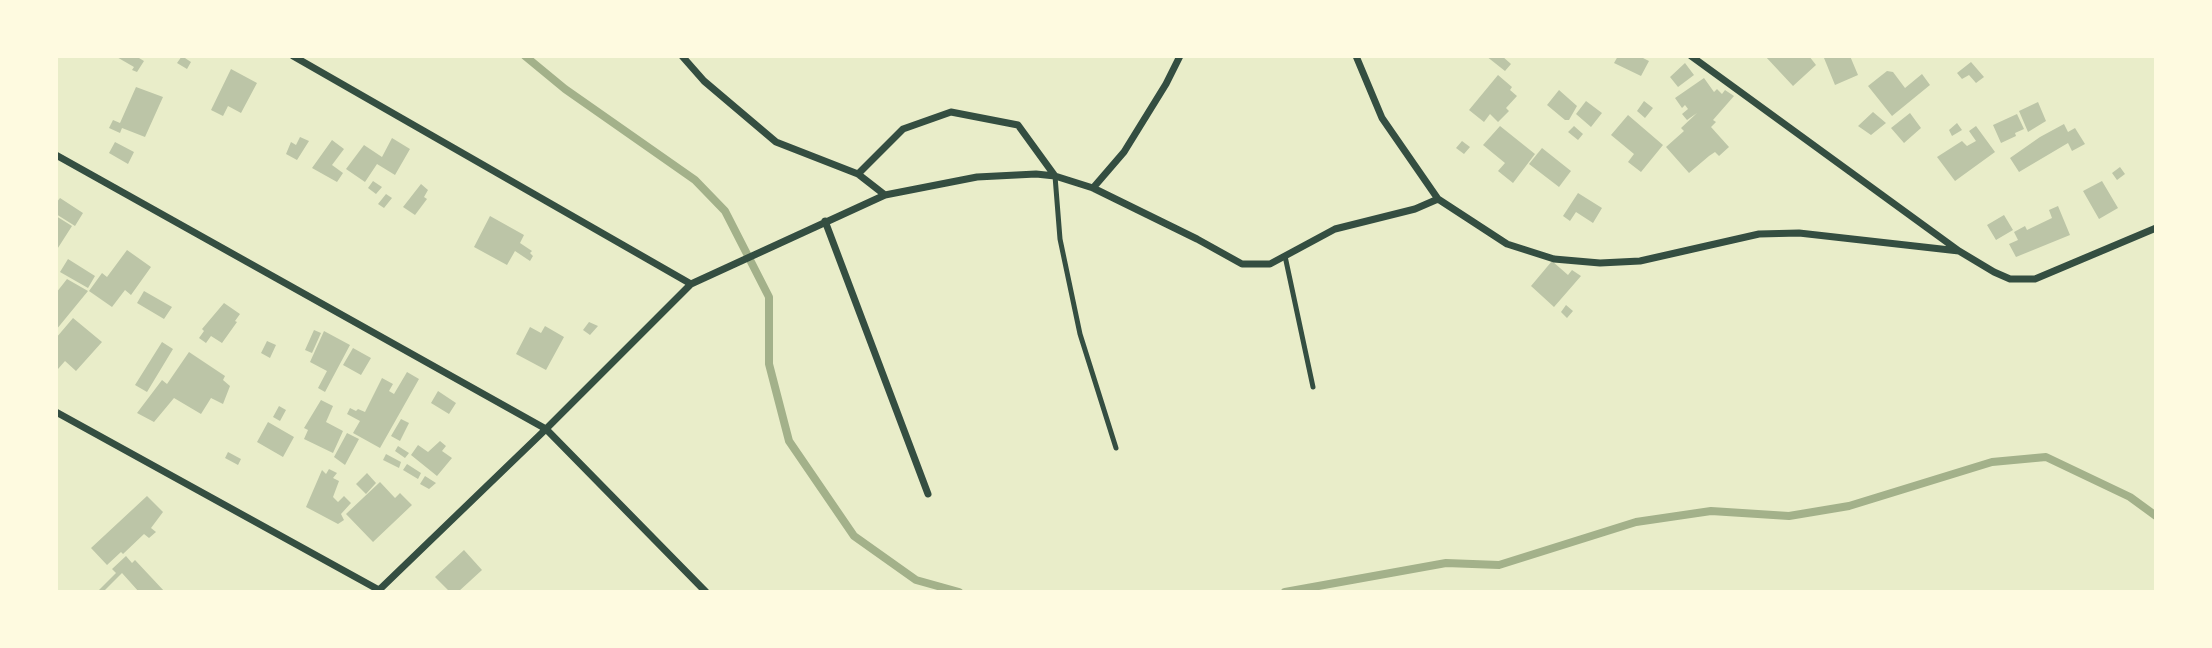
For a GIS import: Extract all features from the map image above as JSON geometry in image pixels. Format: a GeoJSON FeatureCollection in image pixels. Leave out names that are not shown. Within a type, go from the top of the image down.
{"type":"FeatureCollection","features":[{"type":"Feature","properties":{"kind":"street"},"geometry":{"type":"LineString","coordinates":[[293,56],[691,284]]}},
{"type":"Feature","properties":{"kind":"street"},"geometry":{"type":"LineString","coordinates":[[682,56],[704,81],[776,142],[858,174],[885,195]]}},
{"type":"Feature","properties":{"kind":"street"},"geometry":{"type":"LineString","coordinates":[[1093,188],[1124,152],[1180,56]]}},
{"type":"Feature","properties":{"kind":"street"},"geometry":{"type":"LineString","coordinates":[[1356,56],[1382,118],[1438,199],[1507,244],[1555,259],[1600,263],[1640,261],[1759,234],[1799,233],[1959,251]]}},
{"type":"Feature","properties":{"kind":"street"},"geometry":{"type":"LineString","coordinates":[[1691,56],[1959,251],[2010,279],[2035,279],[2156,228]]}},
{"type":"Feature","properties":{"kind":"street"},"geometry":{"type":"LineString","coordinates":[[858,174],[903,129],[951,112],[1018,125],[1055,176]]}},
{"type":"Feature","properties":{"kind":"street"},"geometry":{"type":"LineString","coordinates":[[56,155],[546,429],[706,592]]}},
{"type":"Feature","properties":{"kind":"street"},"geometry":{"type":"LineString","coordinates":[[56,412],[378,591],[691,284],[885,195],[977,177],[1036,174],[1055,176],[1093,188],[1242,264],[1270,264],[1335,229],[1415,209],[1438,199]]}},
{"type":"Feature","properties":{"kind":"street"},"geometry":{"type":"LineString","coordinates":[[825,222],[928,494]]}},
{"type":"Feature","properties":{"kind":"lane"},"geometry":{"type":"LineString","coordinates":[[1055,176],[1060,239],[1080,334],[1116,449]]}},
{"type":"Feature","properties":{"kind":"lane"},"geometry":{"type":"LineString","coordinates":[[1285,256],[1313,387]]}},
{"type":"Feature","properties":{"kind":"building"},"geometry":{"type":"Polygon","coordinates":[[[115,56],[140,56],[144,61],[137,72],[132,70],[134,67],[115,56]]]}},
{"type":"Feature","properties":{"kind":"building"},"geometry":{"type":"Polygon","coordinates":[[[182,56],[191,62],[187,69],[177,63],[182,56]]]}},
{"type":"Feature","properties":{"kind":"building"},"geometry":{"type":"Polygon","coordinates":[[[1486,56],[1502,56],[1511,64],[1505,71],[1486,56]]]}},
{"type":"Feature","properties":{"kind":"building"},"geometry":{"type":"Polygon","coordinates":[[[1618,56],[1639,56],[1649,61],[1641,76],[1614,63],[1618,56]]]}},
{"type":"Feature","properties":{"kind":"building"},"geometry":{"type":"Polygon","coordinates":[[[1765,56],[1809,56],[1816,65],[1793,86],[1765,56]]]}},
{"type":"Feature","properties":{"kind":"building"},"geometry":{"type":"Polygon","coordinates":[[[1850,56],[1858,75],[1835,85],[1824,58],[1850,56]]]}},
{"type":"Feature","properties":{"kind":"building"},"geometry":{"type":"Polygon","coordinates":[[[1971,62],[1984,77],[1976,83],[1969,75],[1962,79],[1957,73],[1971,62]]]}},
{"type":"Feature","properties":{"kind":"building"},"geometry":{"type":"Polygon","coordinates":[[[1685,63],[1694,75],[1678,87],[1670,77],[1685,63]]]}},
{"type":"Feature","properties":{"kind":"building"},"geometry":{"type":"Polygon","coordinates":[[[231,69],[257,83],[241,113],[228,106],[223,116],[211,110],[231,69]]]}},
{"type":"Feature","properties":{"kind":"building"},"geometry":{"type":"Polygon","coordinates":[[[1887,71],[1893,72],[1905,88],[1922,74],[1930,85],[1892,116],[1868,86],[1887,71]]]}},
{"type":"Feature","properties":{"kind":"building"},"geometry":{"type":"Polygon","coordinates":[[[1498,75],[1512,87],[1510,90],[1517,96],[1506,108],[1509,111],[1498,122],[1490,114],[1484,122],[1469,110],[1498,75]]]}},
{"type":"Feature","properties":{"kind":"building"},"geometry":{"type":"Polygon","coordinates":[[[1704,78],[1714,92],[1717,89],[1722,94],[1725,90],[1734,96],[1713,120],[1716,122],[1711,127],[1729,147],[1719,156],[1715,152],[1689,173],[1666,147],[1684,131],[1681,128],[1697,113],[1687,120],[1682,114],[1688,109],[1685,105],[1682,108],[1675,98],[1704,78]]]}},
{"type":"Feature","properties":{"kind":"building"},"geometry":{"type":"Polygon","coordinates":[[[136,87],[163,97],[145,137],[122,128],[120,133],[109,128],[113,120],[120,123],[136,87]]]}},
{"type":"Feature","properties":{"kind":"building"},"geometry":{"type":"Polygon","coordinates":[[[1559,90],[1577,106],[1569,120],[1565,120],[1547,105],[1559,90]]]}},
{"type":"Feature","properties":{"kind":"building"},"geometry":{"type":"Polygon","coordinates":[[[1586,101],[1602,113],[1591,127],[1576,114],[1586,101]]]}},
{"type":"Feature","properties":{"kind":"building"},"geometry":{"type":"Polygon","coordinates":[[[1644,101],[1653,108],[1645,118],[1637,111],[1644,101]]]}},
{"type":"Feature","properties":{"kind":"building"},"geometry":{"type":"Polygon","coordinates":[[[2038,102],[2046,121],[2028,132],[2019,111],[2038,102]]]}},
{"type":"Feature","properties":{"kind":"building"},"geometry":{"type":"Polygon","coordinates":[[[1873,112],[1886,123],[1871,135],[1858,126],[1873,112]]]}},
{"type":"Feature","properties":{"kind":"building"},"geometry":{"type":"Polygon","coordinates":[[[1910,113],[1921,128],[1904,143],[1891,128],[1910,113]]]}},
{"type":"Feature","properties":{"kind":"building"},"geometry":{"type":"Polygon","coordinates":[[[2017,114],[2024,129],[2001,143],[1993,125],[2017,114]]]}},
{"type":"Feature","properties":{"kind":"building"},"geometry":{"type":"Polygon","coordinates":[[[1628,115],[1663,145],[1641,172],[1628,162],[1634,154],[1611,135],[1628,115]]]}},
{"type":"Feature","properties":{"kind":"building"},"geometry":{"type":"Polygon","coordinates":[[[1957,123],[1962,130],[1952,136],[1949,130],[1957,123]]]}},
{"type":"Feature","properties":{"kind":"building"},"geometry":{"type":"Polygon","coordinates":[[[2064,124],[2068,132],[2075,128],[2085,144],[2072,151],[2068,143],[2019,172],[2010,158],[2064,124]]]}},
{"type":"Feature","properties":{"kind":"building"},"geometry":{"type":"Polygon","coordinates":[[[1500,126],[1535,154],[1513,183],[1498,171],[1505,163],[1483,145],[1500,126]]]}},
{"type":"Feature","properties":{"kind":"building"},"geometry":{"type":"Polygon","coordinates":[[[1574,126],[1583,134],[1578,140],[1568,132],[1574,126]]]}},
{"type":"Feature","properties":{"kind":"building"},"geometry":{"type":"Polygon","coordinates":[[[1976,126],[1995,152],[1955,181],[1937,157],[1962,141],[1967,146],[1976,141],[1969,131],[1976,126]]]}},
{"type":"Feature","properties":{"kind":"building"},"geometry":{"type":"Polygon","coordinates":[[[300,137],[309,141],[297,160],[286,154],[291,142],[296,145],[300,137]]]}},
{"type":"Feature","properties":{"kind":"building"},"geometry":{"type":"Polygon","coordinates":[[[392,138],[410,149],[395,175],[377,164],[365,182],[346,169],[364,145],[382,157],[392,138]]]}},
{"type":"Feature","properties":{"kind":"building"},"geometry":{"type":"Polygon","coordinates":[[[332,140],[344,149],[332,165],[343,173],[337,182],[312,168],[332,140]]]}},
{"type":"Feature","properties":{"kind":"building"},"geometry":{"type":"Polygon","coordinates":[[[1462,141],[1470,147],[1464,154],[1456,148],[1462,141]]]}},
{"type":"Feature","properties":{"kind":"building"},"geometry":{"type":"Polygon","coordinates":[[[115,142],[134,152],[128,164],[109,153],[115,142]]]}},
{"type":"Feature","properties":{"kind":"building"},"geometry":{"type":"Polygon","coordinates":[[[1542,148],[1571,171],[1559,187],[1529,164],[1542,148]]]}},
{"type":"Feature","properties":{"kind":"building"},"geometry":{"type":"Polygon","coordinates":[[[2120,167],[2125,174],[2117,180],[2112,173],[2120,167]]]}},
{"type":"Feature","properties":{"kind":"building"},"geometry":{"type":"Polygon","coordinates":[[[373,181],[382,187],[376,194],[368,188],[373,181]]]}},
{"type":"Feature","properties":{"kind":"building"},"geometry":{"type":"Polygon","coordinates":[[[2102,181],[2118,208],[2099,219],[2083,191],[2102,181]]]}},
{"type":"Feature","properties":{"kind":"building"},"geometry":{"type":"Polygon","coordinates":[[[421,184],[428,190],[424,197],[427,199],[415,215],[403,207],[421,184]]]}},
{"type":"Feature","properties":{"kind":"building"},"geometry":{"type":"Polygon","coordinates":[[[1578,193],[1602,208],[1593,223],[1576,212],[1570,221],[1563,216],[1578,193]]]}},
{"type":"Feature","properties":{"kind":"building"},"geometry":{"type":"Polygon","coordinates":[[[386,194],[392,198],[384,208],[378,204],[386,194]]]}},
{"type":"Feature","properties":{"kind":"building"},"geometry":{"type":"Polygon","coordinates":[[[60,198],[83,213],[75,226],[56,214],[56,203],[60,198]]]}},
{"type":"Feature","properties":{"kind":"building"},"geometry":{"type":"Polygon","coordinates":[[[2058,206],[2070,235],[2016,257],[2009,244],[2018,240],[2014,232],[2025,226],[2027,230],[2052,218],[2049,210],[2058,206]]]}},
{"type":"Feature","properties":{"kind":"building"},"geometry":{"type":"Polygon","coordinates":[[[2004,215],[2013,230],[1996,240],[1987,225],[2004,215]]]}},
{"type":"Feature","properties":{"kind":"building"},"geometry":{"type":"Polygon","coordinates":[[[56,216],[72,226],[56,251],[56,216]]]}},
{"type":"Feature","properties":{"kind":"building"},"geometry":{"type":"Polygon","coordinates":[[[490,216],[524,235],[520,243],[532,251],[530,261],[515,251],[507,265],[474,247],[490,216]]]}},
{"type":"Feature","properties":{"kind":"building"},"geometry":{"type":"Polygon","coordinates":[[[127,250],[151,267],[131,295],[125,290],[112,307],[89,291],[102,273],[107,277],[127,250]]]}},
{"type":"Feature","properties":{"kind":"building"},"geometry":{"type":"Polygon","coordinates":[[[68,259],[95,276],[88,288],[60,272],[68,259]]]}},
{"type":"Feature","properties":{"kind":"building"},"geometry":{"type":"Polygon","coordinates":[[[1552,261],[1568,275],[1572,270],[1581,276],[1554,307],[1531,286],[1552,261]]]}},
{"type":"Feature","properties":{"kind":"building"},"geometry":{"type":"Polygon","coordinates":[[[67,279],[88,291],[56,330],[56,293],[67,279]]]}},
{"type":"Feature","properties":{"kind":"building"},"geometry":{"type":"Polygon","coordinates":[[[144,291],[172,307],[164,319],[137,303],[144,291]]]}},
{"type":"Feature","properties":{"kind":"building"},"geometry":{"type":"Polygon","coordinates":[[[224,303],[240,314],[235,321],[237,322],[222,343],[211,336],[206,343],[199,338],[204,331],[202,329],[224,303]]]}},
{"type":"Feature","properties":{"kind":"building"},"geometry":{"type":"Polygon","coordinates":[[[1566,305],[1573,311],[1567,318],[1561,312],[1566,305]]]}},
{"type":"Feature","properties":{"kind":"building"},"geometry":{"type":"Polygon","coordinates":[[[73,318],[102,342],[76,371],[65,361],[58,369],[56,338],[73,318]]]}},
{"type":"Feature","properties":{"kind":"building"},"geometry":{"type":"Polygon","coordinates":[[[589,322],[598,326],[590,335],[583,330],[589,322]]]}},
{"type":"Feature","properties":{"kind":"building"},"geometry":{"type":"Polygon","coordinates":[[[545,326],[564,337],[546,370],[516,354],[530,327],[541,333],[545,326]]]}},
{"type":"Feature","properties":{"kind":"building"},"geometry":{"type":"Polygon","coordinates":[[[314,330],[321,333],[312,353],[305,350],[314,330]]]}},
{"type":"Feature","properties":{"kind":"building"},"geometry":{"type":"Polygon","coordinates":[[[324,331],[350,345],[325,392],[318,388],[327,371],[310,362],[324,331]]]}},
{"type":"Feature","properties":{"kind":"building"},"geometry":{"type":"Polygon","coordinates":[[[267,341],[276,345],[270,358],[261,353],[267,341]]]}},
{"type":"Feature","properties":{"kind":"building"},"geometry":{"type":"Polygon","coordinates":[[[162,342],[173,349],[147,392],[135,385],[162,342]]]}},
{"type":"Feature","properties":{"kind":"building"},"geometry":{"type":"Polygon","coordinates":[[[353,348],[371,358],[361,375],[343,365],[353,348]]]}},
{"type":"Feature","properties":{"kind":"building"},"geometry":{"type":"Polygon","coordinates":[[[189,352],[225,376],[223,380],[230,386],[223,404],[211,398],[201,414],[174,398],[154,422],[137,413],[162,380],[167,384],[189,352]]]}},
{"type":"Feature","properties":{"kind":"building"},"geometry":{"type":"Polygon","coordinates":[[[407,372],[419,379],[380,448],[353,433],[360,421],[347,414],[350,408],[365,412],[382,378],[393,384],[389,391],[394,394],[407,372]]]}},
{"type":"Feature","properties":{"kind":"building"},"geometry":{"type":"Polygon","coordinates":[[[438,391],[456,403],[449,414],[431,403],[438,391]]]}},
{"type":"Feature","properties":{"kind":"building"},"geometry":{"type":"Polygon","coordinates":[[[321,400],[333,406],[326,422],[343,431],[333,453],[304,439],[308,430],[304,428],[321,400]]]}},
{"type":"Feature","properties":{"kind":"building"},"geometry":{"type":"Polygon","coordinates":[[[279,406],[286,410],[280,421],[273,417],[279,406]]]}},
{"type":"Feature","properties":{"kind":"building"},"geometry":{"type":"Polygon","coordinates":[[[401,419],[409,423],[400,441],[391,436],[401,419]]]}},
{"type":"Feature","properties":{"kind":"building"},"geometry":{"type":"Polygon","coordinates":[[[268,422],[294,437],[283,457],[257,442],[268,422]]]}},
{"type":"Feature","properties":{"kind":"building"},"geometry":{"type":"Polygon","coordinates":[[[347,433],[359,439],[345,465],[334,457],[347,433]]]}},
{"type":"Feature","properties":{"kind":"building"},"geometry":{"type":"Polygon","coordinates":[[[440,441],[446,446],[442,451],[452,458],[437,476],[411,455],[418,445],[428,452],[440,441]]]}},
{"type":"Feature","properties":{"kind":"building"},"geometry":{"type":"Polygon","coordinates":[[[398,446],[409,453],[405,458],[395,451],[398,446]]]}},
{"type":"Feature","properties":{"kind":"building"},"geometry":{"type":"Polygon","coordinates":[[[228,452],[241,459],[238,465],[225,458],[228,452]]]}},
{"type":"Feature","properties":{"kind":"building"},"geometry":{"type":"Polygon","coordinates":[[[386,454],[401,462],[399,468],[383,460],[386,454]]]}},
{"type":"Feature","properties":{"kind":"building"},"geometry":{"type":"Polygon","coordinates":[[[407,464],[421,473],[418,479],[403,470],[407,464]]]}},
{"type":"Feature","properties":{"kind":"building"},"geometry":{"type":"Polygon","coordinates":[[[329,469],[337,473],[333,478],[339,481],[333,497],[338,502],[344,496],[351,503],[341,514],[344,520],[338,524],[306,507],[322,470],[326,474],[329,469]]]}},
{"type":"Feature","properties":{"kind":"building"},"geometry":{"type":"Polygon","coordinates":[[[367,473],[376,483],[366,494],[356,484],[367,473]]]}},
{"type":"Feature","properties":{"kind":"building"},"geometry":{"type":"Polygon","coordinates":[[[425,476],[436,483],[429,489],[420,484],[425,476]]]}},
{"type":"Feature","properties":{"kind":"building"},"geometry":{"type":"Polygon","coordinates":[[[380,482],[395,498],[400,493],[412,505],[373,542],[346,514],[380,482]]]}},
{"type":"Feature","properties":{"kind":"building"},"geometry":{"type":"Polygon","coordinates":[[[147,496],[163,512],[151,528],[156,532],[149,538],[144,534],[107,565],[91,548],[147,496]]]}},
{"type":"Feature","properties":{"kind":"building"},"geometry":{"type":"Polygon","coordinates":[[[464,550],[482,570],[458,592],[450,592],[435,577],[464,550]]]}},
{"type":"Feature","properties":{"kind":"building"},"geometry":{"type":"Polygon","coordinates":[[[126,556],[132,563],[135,560],[165,592],[139,592],[122,573],[103,592],[97,592],[116,573],[112,569],[126,556]]]}},
{"type":"Feature","properties":{"kind":"waterway"},"geometry":{"type":"LineString","coordinates":[[525,56],[565,89],[695,180],[725,211],[769,297],[769,364],[789,441],[854,536],[916,580],[959,592]]}},
{"type":"Feature","properties":{"kind":"waterway"},"geometry":{"type":"LineString","coordinates":[[1285,592],[1446,563],[1499,565],[1636,522],[1711,511],[1789,516],[1849,506],[1992,462],[2046,457],[2130,497],[2156,516]]}}]}
